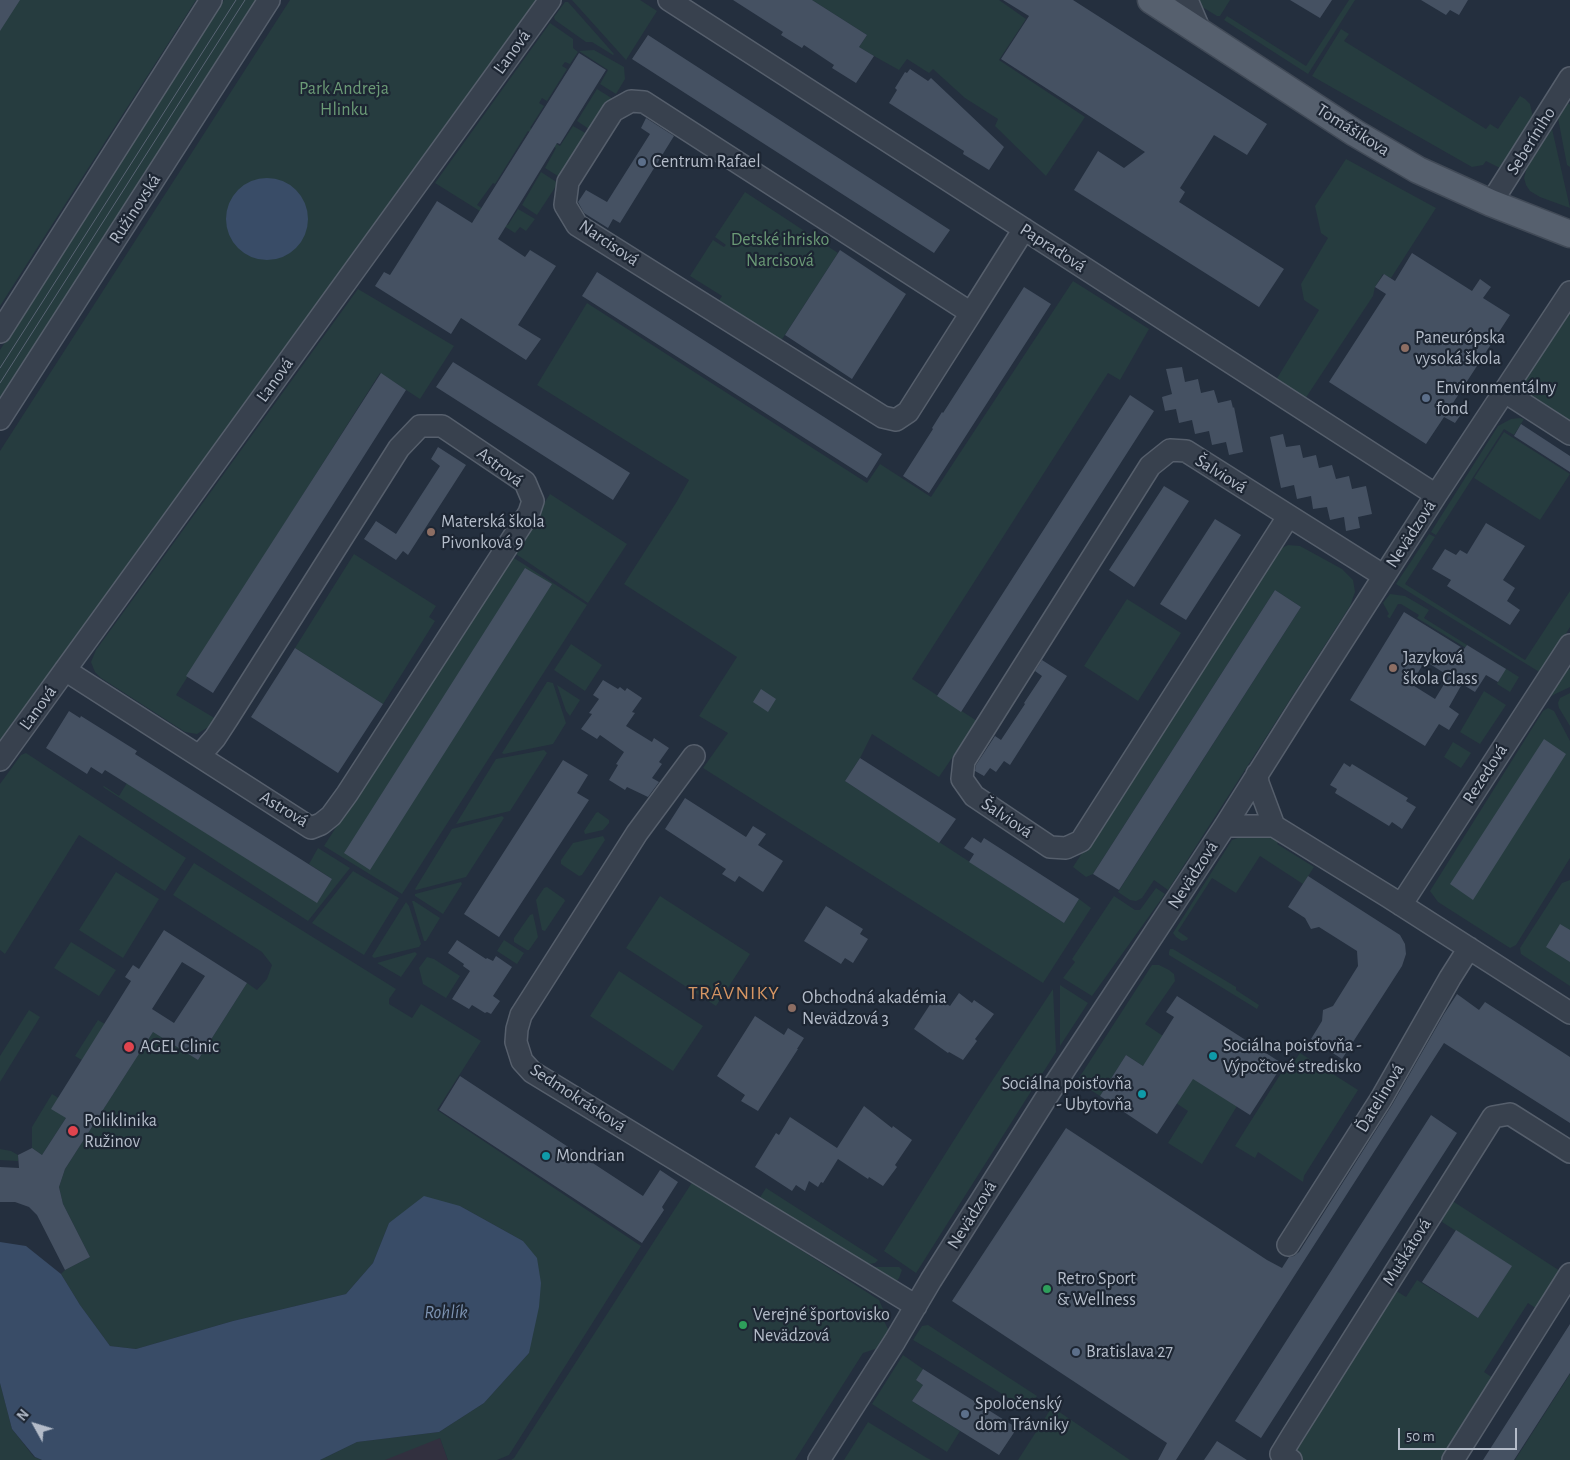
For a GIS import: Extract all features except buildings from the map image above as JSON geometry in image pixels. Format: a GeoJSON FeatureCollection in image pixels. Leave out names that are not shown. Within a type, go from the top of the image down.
{"type":"FeatureCollection","features":[{"type":"Feature","properties":{"kind":"main road","name":"Tomášikova"},"geometry":{"type":"LineString","coordinates":[[1150,0],[1347,127],[1418,170],[1492,203],[1570,234]]}},
{"type":"Feature","properties":{"kind":"street"},"geometry":{"type":"LineString","coordinates":[[0,332],[211,0]]}},
{"type":"Feature","properties":{"kind":"street","name":"Ružinovská"},"geometry":{"type":"LineString","coordinates":[[0,419],[270,0]]}},
{"type":"Feature","properties":{"kind":"street","name":"Ľanová"},"geometry":{"type":"LineString","coordinates":[[0,760],[550,0]]}},
{"type":"Feature","properties":{"kind":"street","name":"Papraďová"},"geometry":{"type":"LineString","coordinates":[[669,0],[1436,495]]}},
{"type":"Feature","properties":{"kind":"street"},"geometry":{"type":"LineString","coordinates":[[1188,0],[1201,33]]}},
{"type":"Feature","properties":{"kind":"street","name":"Seberíniho"},"geometry":{"type":"LineString","coordinates":[[1492,203],[1570,78]]}},
{"type":"Feature","properties":{"kind":"street","name":"Narcisová"},"geometry":{"type":"LineString","coordinates":[[972,313],[644,102],[631,101],[614,111],[568,182],[565,205],[577,225],[883,417],[896,420],[908,412],[972,313],[1024,229]]}},
{"type":"Feature","properties":{"kind":"street","name":"Nevädzová"},"geometry":{"type":"LineString","coordinates":[[818,1460],[1051,1090],[1225,826],[1436,495],[1570,292]]}},
{"type":"Feature","properties":{"kind":"street"},"geometry":{"type":"LineString","coordinates":[[1505,392],[1570,434]]}},
{"type":"Feature","properties":{"kind":"street","name":"Astrová"},"geometry":{"type":"LineString","coordinates":[[65,670],[311,828],[321,824],[331,816],[461,620],[529,513],[533,501],[526,482],[442,426],[420,426],[399,448],[224,725],[200,755]]}},
{"type":"Feature","properties":{"kind":"street","name":"Šalviová"},"geometry":{"type":"LineString","coordinates":[[1288,516],[1081,841],[1066,848],[1050,847],[974,796],[962,779],[964,761],[1150,466],[1170,450],[1186,451],[1384,576]]}},
{"type":"Feature","properties":{"kind":"street","name":"Rezedová"},"geometry":{"type":"LineString","coordinates":[[1400,905],[1570,645]]}},
{"type":"Feature","properties":{"kind":"street","name":"Sedmokrásková"},"geometry":{"type":"LineString","coordinates":[[694,756],[637,834],[521,1015],[516,1042],[522,1061],[532,1072],[916,1306]]}},
{"type":"Feature","properties":{"kind":"street"},"geometry":{"type":"LineString","coordinates":[[1257,774],[1258,783],[1274,826]]}},
{"type":"Feature","properties":{"kind":"street"},"geometry":{"type":"LineString","coordinates":[[1225,826],[1274,826],[1570,1013]]}},
{"type":"Feature","properties":{"kind":"street","name":"Ďatelinová"},"geometry":{"type":"LineString","coordinates":[[1288,1245],[1381,1099],[1469,948]]}},
{"type":"Feature","properties":{"kind":"street","name":"Muškátová"},"geometry":{"type":"LineString","coordinates":[[1291,1460],[1282,1454],[1292,1436],[1493,1117],[1510,1114],[1570,1152]]}},
{"type":"Feature","properties":{"kind":"street"},"geometry":{"type":"LineString","coordinates":[[1452,1460],[1570,1274]]}},
{"type":"Feature","properties":{"kind":"shaded area"},"geometry":{"type":"Polygon","coordinates":[[[440,1438],[448,1460],[320,1460],[440,1438]]]}},
{"type":"Feature","properties":{"kind":"green space"},"geometry":{"type":"Polygon","coordinates":[[[0,0],[196,0],[0,306],[0,0]]]}},
{"type":"Feature","properties":{"kind":"green space"},"geometry":{"type":"Polygon","coordinates":[[[224,0],[257,0],[0,401],[0,350],[224,0]]]}},
{"type":"Feature","properties":{"kind":"green space","name":"Park Andreja Hlinku"},"geometry":{"type":"Polygon","coordinates":[[[290,0],[538,0],[0,742],[0,451],[290,0]]]}},
{"type":"Feature","properties":{"kind":"green space"},"geometry":{"type":"Polygon","coordinates":[[[572,0],[640,0],[657,11],[626,60],[572,0]]]}},
{"type":"Feature","properties":{"kind":"green space"},"geometry":{"type":"Polygon","coordinates":[[[812,0],[999,0],[1026,19],[999,60],[1085,117],[1046,176],[995,126],[998,119],[965,98],[933,69],[929,73],[907,59],[899,70],[874,56],[859,47],[867,35],[812,0]]]}},
{"type":"Feature","properties":{"kind":"green space"},"geometry":{"type":"Polygon","coordinates":[[[1191,0],[1230,0],[1220,16],[1217,16],[1191,0]]]}},
{"type":"Feature","properties":{"kind":"green space"},"geometry":{"type":"Polygon","coordinates":[[[1349,0],[1355,0],[1308,74],[1224,20],[1227,16],[1306,66],[1349,0]]]}},
{"type":"Feature","properties":{"kind":"green space"},"geometry":{"type":"Polygon","coordinates":[[[565,2],[568,2],[613,55],[592,42],[586,42],[555,20],[554,17],[565,2]]]}},
{"type":"Feature","properties":{"kind":"green space"},"geometry":{"type":"Polygon","coordinates":[[[550,23],[573,39],[573,48],[578,52],[570,64],[565,62],[562,66],[567,69],[547,101],[542,98],[539,103],[544,106],[530,128],[560,146],[573,126],[589,135],[561,178],[545,168],[556,148],[528,131],[495,184],[493,183],[477,205],[508,225],[518,209],[535,219],[526,231],[520,227],[515,233],[435,183],[550,23]]]}},
{"type":"Feature","properties":{"kind":"green space"},"geometry":{"type":"Polygon","coordinates":[[[1341,29],[1349,34],[1344,41],[1486,129],[1490,124],[1498,129],[1520,96],[1530,104],[1533,117],[1500,168],[1486,161],[1483,165],[1472,167],[1312,76],[1341,29]]]}},
{"type":"Feature","properties":{"kind":"green space"},"geometry":{"type":"Polygon","coordinates":[[[594,50],[624,67],[625,79],[616,94],[600,84],[608,70],[579,51],[594,50]]]}},
{"type":"Feature","properties":{"kind":"green space"},"geometry":{"type":"Polygon","coordinates":[[[597,89],[613,99],[592,131],[577,121],[597,89]]]}},
{"type":"Feature","properties":{"kind":"green space"},"geometry":{"type":"Polygon","coordinates":[[[1568,103],[1570,105],[1570,167],[1567,165],[1558,118],[1568,103]]]}},
{"type":"Feature","properties":{"kind":"green space"},"geometry":{"type":"Polygon","coordinates":[[[1552,129],[1570,208],[1540,197],[1530,191],[1524,178],[1527,167],[1552,129]]]}},
{"type":"Feature","properties":{"kind":"green space"},"geometry":{"type":"Polygon","coordinates":[[[1346,159],[1436,208],[1391,278],[1383,274],[1375,287],[1373,296],[1305,399],[1276,380],[1319,310],[1304,300],[1301,284],[1328,238],[1321,233],[1315,206],[1346,159]]]}},
{"type":"Feature","properties":{"kind":"green space"},"geometry":{"type":"Polygon","coordinates":[[[541,172],[558,183],[537,215],[522,205],[541,172]]]}},
{"type":"Feature","properties":{"kind":"green space","name":"Detské ihrisko Narcisová"},"geometry":{"type":"Polygon","coordinates":[[[745,192],[838,253],[777,347],[714,308],[722,296],[690,276],[713,240],[724,247],[726,245],[715,237],[745,192]]]}},
{"type":"Feature","properties":{"kind":"green space"},"geometry":{"type":"Polygon","coordinates":[[[1073,281],[1149,329],[1120,380],[1108,373],[912,679],[977,721],[939,777],[872,734],[860,758],[845,781],[1064,923],[1079,899],[1091,908],[1043,983],[703,768],[728,733],[699,716],[737,657],[624,584],[689,480],[537,385],[587,303],[867,483],[880,464],[931,497],[1073,281]]]}},
{"type":"Feature","properties":{"kind":"green space"},"geometry":{"type":"Polygon","coordinates":[[[358,289],[454,346],[420,399],[380,373],[176,695],[216,719],[210,726],[197,734],[185,732],[101,678],[95,672],[91,662],[96,650],[358,289]]]}},
{"type":"Feature","properties":{"kind":"green space"},"geometry":{"type":"Polygon","coordinates":[[[1570,312],[1570,424],[1523,393],[1521,384],[1570,312]]]}},
{"type":"Feature","properties":{"kind":"green space"},"geometry":{"type":"Polygon","coordinates":[[[1511,419],[1524,419],[1514,435],[1504,429],[1436,535],[1431,532],[1498,426],[1511,419]]]}},
{"type":"Feature","properties":{"kind":"green space"},"geometry":{"type":"Polygon","coordinates":[[[1504,432],[1570,474],[1540,520],[1474,478],[1504,432]]]}},
{"type":"Feature","properties":{"kind":"green space"},"geometry":{"type":"Polygon","coordinates":[[[550,494],[627,544],[588,603],[513,552],[550,494]]]}},
{"type":"Feature","properties":{"kind":"green space"},"geometry":{"type":"Polygon","coordinates":[[[1429,534],[1435,537],[1405,584],[1525,660],[1570,591],[1570,627],[1541,673],[1396,584],[1429,534]]]}},
{"type":"Feature","properties":{"kind":"green space"},"geometry":{"type":"Polygon","coordinates":[[[1288,545],[1300,546],[1342,569],[1353,580],[1355,592],[1350,606],[1168,890],[1154,880],[1142,898],[1136,901],[1130,900],[1118,892],[1301,607],[1275,590],[1093,874],[1086,877],[1073,867],[1278,550],[1288,545]]]}},
{"type":"Feature","properties":{"kind":"green space"},"geometry":{"type":"Polygon","coordinates":[[[354,554],[436,606],[429,617],[435,621],[383,704],[295,648],[354,554]]]}},
{"type":"Feature","properties":{"kind":"green space"},"geometry":{"type":"Polygon","coordinates":[[[511,556],[587,605],[402,894],[324,846],[511,556]]]}},
{"type":"Feature","properties":{"kind":"green space"},"geometry":{"type":"Polygon","coordinates":[[[1390,594],[1405,596],[1429,610],[1424,618],[1467,645],[1466,648],[1417,618],[1419,615],[1401,604],[1398,604],[1389,618],[1383,603],[1390,594]]]}},
{"type":"Feature","properties":{"kind":"green space"},"geometry":{"type":"Polygon","coordinates":[[[1127,599],[1181,633],[1138,701],[1084,666],[1127,599]]]}},
{"type":"Feature","properties":{"kind":"green space"},"geometry":{"type":"Polygon","coordinates":[[[571,644],[602,665],[585,691],[554,670],[571,644]]]}},
{"type":"Feature","properties":{"kind":"green space"},"geometry":{"type":"Polygon","coordinates":[[[1500,665],[1519,677],[1510,692],[1497,684],[1501,676],[1496,673],[1500,665]]]}},
{"type":"Feature","properties":{"kind":"green space"},"geometry":{"type":"Polygon","coordinates":[[[1570,669],[1570,687],[1551,696],[1549,694],[1566,670],[1570,669]]]}},
{"type":"Feature","properties":{"kind":"green space"},"geometry":{"type":"Polygon","coordinates":[[[547,682],[553,683],[566,723],[553,744],[502,753],[547,682]]]}},
{"type":"Feature","properties":{"kind":"green space"},"geometry":{"type":"Polygon","coordinates":[[[557,685],[580,700],[570,716],[566,711],[557,685]]]}},
{"type":"Feature","properties":{"kind":"green space"},"geometry":{"type":"Polygon","coordinates":[[[1484,691],[1506,705],[1480,744],[1460,732],[1484,691]]]}},
{"type":"Feature","properties":{"kind":"green space"},"geometry":{"type":"Polygon","coordinates":[[[1570,693],[1570,726],[1558,703],[1560,698],[1570,693]]]}},
{"type":"Feature","properties":{"kind":"green space"},"geometry":{"type":"Polygon","coordinates":[[[1548,708],[1554,711],[1570,741],[1570,858],[1516,945],[1510,948],[1438,902],[1430,891],[1543,711],[1548,708]]]}},
{"type":"Feature","properties":{"kind":"green space"},"geometry":{"type":"Polygon","coordinates":[[[1453,742],[1471,753],[1461,768],[1444,757],[1453,742]]]}},
{"type":"Feature","properties":{"kind":"green space"},"geometry":{"type":"Polygon","coordinates":[[[544,750],[547,753],[510,811],[456,824],[496,759],[544,750]]]}},
{"type":"Feature","properties":{"kind":"green space"},"geometry":{"type":"Polygon","coordinates":[[[26,753],[186,858],[165,891],[79,835],[5,954],[0,950],[0,784],[21,755],[26,753]]]}},
{"type":"Feature","properties":{"kind":"green space"},"geometry":{"type":"Polygon","coordinates":[[[127,783],[317,902],[332,879],[309,864],[318,848],[350,868],[308,921],[103,787],[119,796],[127,783]]]}},
{"type":"Feature","properties":{"kind":"green space"},"geometry":{"type":"Polygon","coordinates":[[[598,812],[609,820],[609,823],[603,830],[585,834],[584,831],[598,812]]]}},
{"type":"Feature","properties":{"kind":"green space"},"geometry":{"type":"Polygon","coordinates":[[[502,816],[504,818],[466,877],[415,889],[452,829],[502,816]]]}},
{"type":"Feature","properties":{"kind":"green space"},"geometry":{"type":"Polygon","coordinates":[[[1249,834],[1262,834],[1278,840],[1277,844],[1314,867],[1303,884],[1260,856],[1236,893],[1212,878],[1178,931],[1188,938],[1187,940],[1182,941],[1176,937],[1173,933],[1232,840],[1249,834]]]}},
{"type":"Feature","properties":{"kind":"green space"},"geometry":{"type":"Polygon","coordinates":[[[603,836],[605,840],[582,875],[579,876],[561,864],[561,860],[573,843],[603,836]]]}},
{"type":"Feature","properties":{"kind":"green space"},"geometry":{"type":"Polygon","coordinates":[[[194,863],[396,989],[389,999],[389,1004],[412,1018],[421,1004],[481,1041],[437,1110],[641,1246],[509,1455],[497,1460],[448,1460],[440,1438],[385,1460],[320,1460],[357,1442],[439,1432],[484,1403],[529,1353],[523,1241],[460,1206],[389,1223],[373,1263],[346,1294],[233,1321],[136,1349],[110,1346],[80,1305],[61,1274],[90,1257],[63,1204],[59,1187],[65,1169],[154,1030],[157,1034],[198,1060],[247,983],[257,990],[267,979],[272,965],[262,952],[173,895],[194,863]]]}},
{"type":"Feature","properties":{"kind":"green space"},"geometry":{"type":"Polygon","coordinates":[[[353,871],[399,898],[364,955],[312,923],[353,871]]]}},
{"type":"Feature","properties":{"kind":"green space"},"geometry":{"type":"Polygon","coordinates":[[[116,872],[159,899],[123,958],[79,930],[116,872]]]}},
{"type":"Feature","properties":{"kind":"green space"},"geometry":{"type":"Polygon","coordinates":[[[1570,880],[1570,986],[1521,954],[1520,948],[1562,883],[1570,880]]]}},
{"type":"Feature","properties":{"kind":"green space"},"geometry":{"type":"Polygon","coordinates":[[[461,882],[462,884],[443,914],[415,896],[415,894],[461,882]]]}},
{"type":"Feature","properties":{"kind":"green space"},"geometry":{"type":"Polygon","coordinates":[[[547,887],[565,901],[545,931],[542,930],[536,900],[544,888],[547,887]]]}},
{"type":"Feature","properties":{"kind":"green space"},"geometry":{"type":"Polygon","coordinates":[[[1156,888],[1165,894],[1092,996],[1063,978],[1075,962],[1072,959],[1114,896],[1135,910],[1140,910],[1156,888]]]}},
{"type":"Feature","properties":{"kind":"green space"},"geometry":{"type":"Polygon","coordinates":[[[660,896],[750,954],[716,1006],[626,948],[660,896]]]}},
{"type":"Feature","properties":{"kind":"green space"},"geometry":{"type":"Polygon","coordinates":[[[412,901],[440,918],[426,941],[424,941],[412,901]]]}},
{"type":"Feature","properties":{"kind":"green space"},"geometry":{"type":"Polygon","coordinates":[[[406,902],[421,944],[419,947],[374,958],[372,956],[406,902]]]}},
{"type":"Feature","properties":{"kind":"green space"},"geometry":{"type":"Polygon","coordinates":[[[533,914],[538,937],[529,950],[527,950],[514,942],[514,938],[530,915],[533,914]]]}},
{"type":"Feature","properties":{"kind":"green space"},"geometry":{"type":"Polygon","coordinates":[[[504,940],[524,953],[517,964],[497,951],[504,940]]]}},
{"type":"Feature","properties":{"kind":"green space"},"geometry":{"type":"Polygon","coordinates":[[[71,942],[116,970],[99,996],[54,968],[71,942]]]}},
{"type":"Feature","properties":{"kind":"green space"},"geometry":{"type":"Polygon","coordinates":[[[1170,949],[1236,987],[1236,990],[1259,1005],[1257,1009],[1169,955],[1170,949]]]}},
{"type":"Feature","properties":{"kind":"green space"},"geometry":{"type":"Polygon","coordinates":[[[415,952],[417,954],[401,977],[377,963],[415,952]]]}},
{"type":"Feature","properties":{"kind":"green space"},"geometry":{"type":"Polygon","coordinates":[[[427,957],[434,959],[460,976],[446,998],[423,984],[419,968],[427,957]]]}},
{"type":"Feature","properties":{"kind":"green space"},"geometry":{"type":"Polygon","coordinates":[[[1152,965],[1159,965],[1169,970],[1174,974],[1175,981],[1145,1024],[1163,1036],[1237,1106],[1202,1164],[1168,1143],[1188,1111],[1176,1103],[1184,1092],[1126,1055],[1100,1096],[1077,1081],[1152,965]]]}},
{"type":"Feature","properties":{"kind":"green space"},"geometry":{"type":"Polygon","coordinates":[[[619,971],[703,1026],[673,1071],[590,1016],[619,971]]]}},
{"type":"Feature","properties":{"kind":"green space"},"geometry":{"type":"Polygon","coordinates":[[[1060,985],[1088,1003],[1060,1046],[1060,985]]]}},
{"type":"Feature","properties":{"kind":"green space"},"geometry":{"type":"Polygon","coordinates":[[[1053,989],[1056,1052],[916,1273],[884,1251],[978,1102],[1053,989]]]}},
{"type":"Feature","properties":{"kind":"green space"},"geometry":{"type":"Polygon","coordinates":[[[29,1010],[40,1017],[0,1082],[0,1056],[29,1010]]]}},
{"type":"Feature","properties":{"kind":"green space"},"geometry":{"type":"Polygon","coordinates":[[[98,1020],[120,1033],[97,1069],[75,1056],[98,1020]]]}},
{"type":"Feature","properties":{"kind":"green space"},"geometry":{"type":"Polygon","coordinates":[[[1300,1053],[1358,1090],[1304,1176],[1303,1182],[1258,1152],[1255,1158],[1235,1146],[1292,1056],[1296,1059],[1300,1053]]]}},
{"type":"Feature","properties":{"kind":"green space"},"geometry":{"type":"Polygon","coordinates":[[[52,1094],[73,1107],[42,1155],[32,1148],[32,1127],[52,1094]]]}},
{"type":"Feature","properties":{"kind":"green space"},"geometry":{"type":"Polygon","coordinates":[[[0,1149],[11,1151],[18,1155],[18,1161],[0,1160],[0,1149]]]}},
{"type":"Feature","properties":{"kind":"green space","name":"Verejné športovisko Nevädzová"},"geometry":{"type":"Polygon","coordinates":[[[693,1181],[879,1300],[883,1309],[883,1319],[889,1331],[884,1346],[863,1353],[795,1460],[511,1460],[514,1458],[693,1181]]]}},
{"type":"Feature","properties":{"kind":"green space"},"geometry":{"type":"Polygon","coordinates":[[[766,1188],[878,1260],[875,1263],[869,1264],[860,1263],[759,1199],[766,1188]]]}},
{"type":"Feature","properties":{"kind":"green space"},"geometry":{"type":"Polygon","coordinates":[[[1448,1198],[1560,1271],[1540,1311],[1528,1303],[1484,1372],[1496,1380],[1446,1460],[1302,1460],[1287,1451],[1393,1289],[1406,1297],[1417,1280],[1478,1318],[1511,1266],[1442,1222],[1448,1198]]]}},
{"type":"Feature","properties":{"kind":"green space"},"geometry":{"type":"Polygon","coordinates":[[[872,1267],[899,1267],[902,1270],[895,1283],[872,1267]]]}},
{"type":"Feature","properties":{"kind":"green space"},"geometry":{"type":"Polygon","coordinates":[[[928,1325],[1037,1396],[1028,1410],[913,1340],[922,1326],[928,1325]]]}},
{"type":"Feature","properties":{"kind":"green space"},"geometry":{"type":"Polygon","coordinates":[[[903,1355],[923,1369],[916,1380],[923,1385],[912,1401],[960,1431],[947,1452],[872,1404],[903,1355]]]}},
{"type":"Feature","properties":{"kind":"green space"},"geometry":{"type":"Polygon","coordinates":[[[1570,1374],[1570,1460],[1515,1460],[1570,1374]]]}},
{"type":"Feature","properties":{"kind":"green space"},"geometry":{"type":"Polygon","coordinates":[[[0,1383],[12,1429],[34,1457],[42,1460],[0,1460],[0,1383]]]}},
{"type":"Feature","properties":{"kind":"green space"},"geometry":{"type":"Polygon","coordinates":[[[1052,1407],[1130,1460],[1018,1460],[1052,1407]]]}},
{"type":"Feature","properties":{"kind":"green space"},"geometry":{"type":"Polygon","coordinates":[[[868,1422],[927,1458],[931,1460],[844,1460],[868,1422]]]}},
{"type":"Feature","properties":{"kind":"water"},"geometry":{"type":"Polygon","coordinates":[[[267,178],[283,181],[296,190],[305,203],[308,219],[305,235],[296,248],[283,257],[267,260],[251,257],[238,248],[229,235],[226,219],[229,203],[238,190],[251,181],[267,178]]]}},
{"type":"Feature","properties":{"kind":"water","name":"Rohlík"},"geometry":{"type":"Polygon","coordinates":[[[424,1196],[460,1206],[523,1241],[537,1258],[541,1283],[539,1307],[529,1353],[484,1403],[439,1432],[357,1442],[320,1460],[42,1460],[35,1457],[12,1429],[0,1383],[0,1242],[26,1246],[61,1274],[80,1305],[110,1346],[136,1349],[233,1321],[346,1294],[373,1263],[389,1223],[424,1196]]]}},
{"type":"Feature","properties":{"kind":"tram line"},"geometry":{"type":"LineString","coordinates":[[0,368],[236,0]]}},
{"type":"Feature","properties":{"kind":"tram line"},"geometry":{"type":"LineString","coordinates":[[0,383],[245,0]]}},
{"type":"Feature","properties":{"kind":"place","name":"Centrum Rafael"},"geometry":{"type":"Point","coordinates":[642,162]}},
{"type":"Feature","properties":{"kind":"place","name":"Paneurópska vysoká škola"},"geometry":{"type":"Point","coordinates":[1405,348]}},
{"type":"Feature","properties":{"kind":"place","name":"Environmentálny fond"},"geometry":{"type":"Point","coordinates":[1426,398]}},
{"type":"Feature","properties":{"kind":"place","name":"Materská škola Pivonková 9"},"geometry":{"type":"Point","coordinates":[431,532]}},
{"type":"Feature","properties":{"kind":"place","name":"Jazyková škola Class"},"geometry":{"type":"Point","coordinates":[1393,668]}},
{"type":"Feature","properties":{"kind":"place","name":"Obchodná akadémia Nevädzová 3"},"geometry":{"type":"Point","coordinates":[792,1008]}},
{"type":"Feature","properties":{"kind":"place","name":"AGEL Clinic"},"geometry":{"type":"Point","coordinates":[129,1047]}},
{"type":"Feature","properties":{"kind":"place","name":"Sociálna poisťovňa - Výpočtové stredisko"},"geometry":{"type":"Point","coordinates":[1213,1056]}},
{"type":"Feature","properties":{"kind":"place","name":"Sociálna poisťovňa - Ubytovňa"},"geometry":{"type":"Point","coordinates":[1142,1094]}},
{"type":"Feature","properties":{"kind":"place","name":"Poliklinika Ružinov"},"geometry":{"type":"Point","coordinates":[73,1131]}},
{"type":"Feature","properties":{"kind":"place","name":"Mondrian"},"geometry":{"type":"Point","coordinates":[546,1156]}},
{"type":"Feature","properties":{"kind":"place","name":"Retro Sport & Wellness"},"geometry":{"type":"Point","coordinates":[1047,1289]}},
{"type":"Feature","properties":{"kind":"place","name":"Verejné športovisko Nevädzová"},"geometry":{"type":"Point","coordinates":[743,1325]}},
{"type":"Feature","properties":{"kind":"place","name":"Bratislava 27"},"geometry":{"type":"Point","coordinates":[1076,1352]}},
{"type":"Feature","properties":{"kind":"place","name":"Spoločenský dom Trávniky"},"geometry":{"type":"Point","coordinates":[965,1414]}},
{"type":"Feature","properties":{"kind":"district","name":"TRÁVNIKY"},"geometry":{"type":"Point","coordinates":[734,993]}}]}
